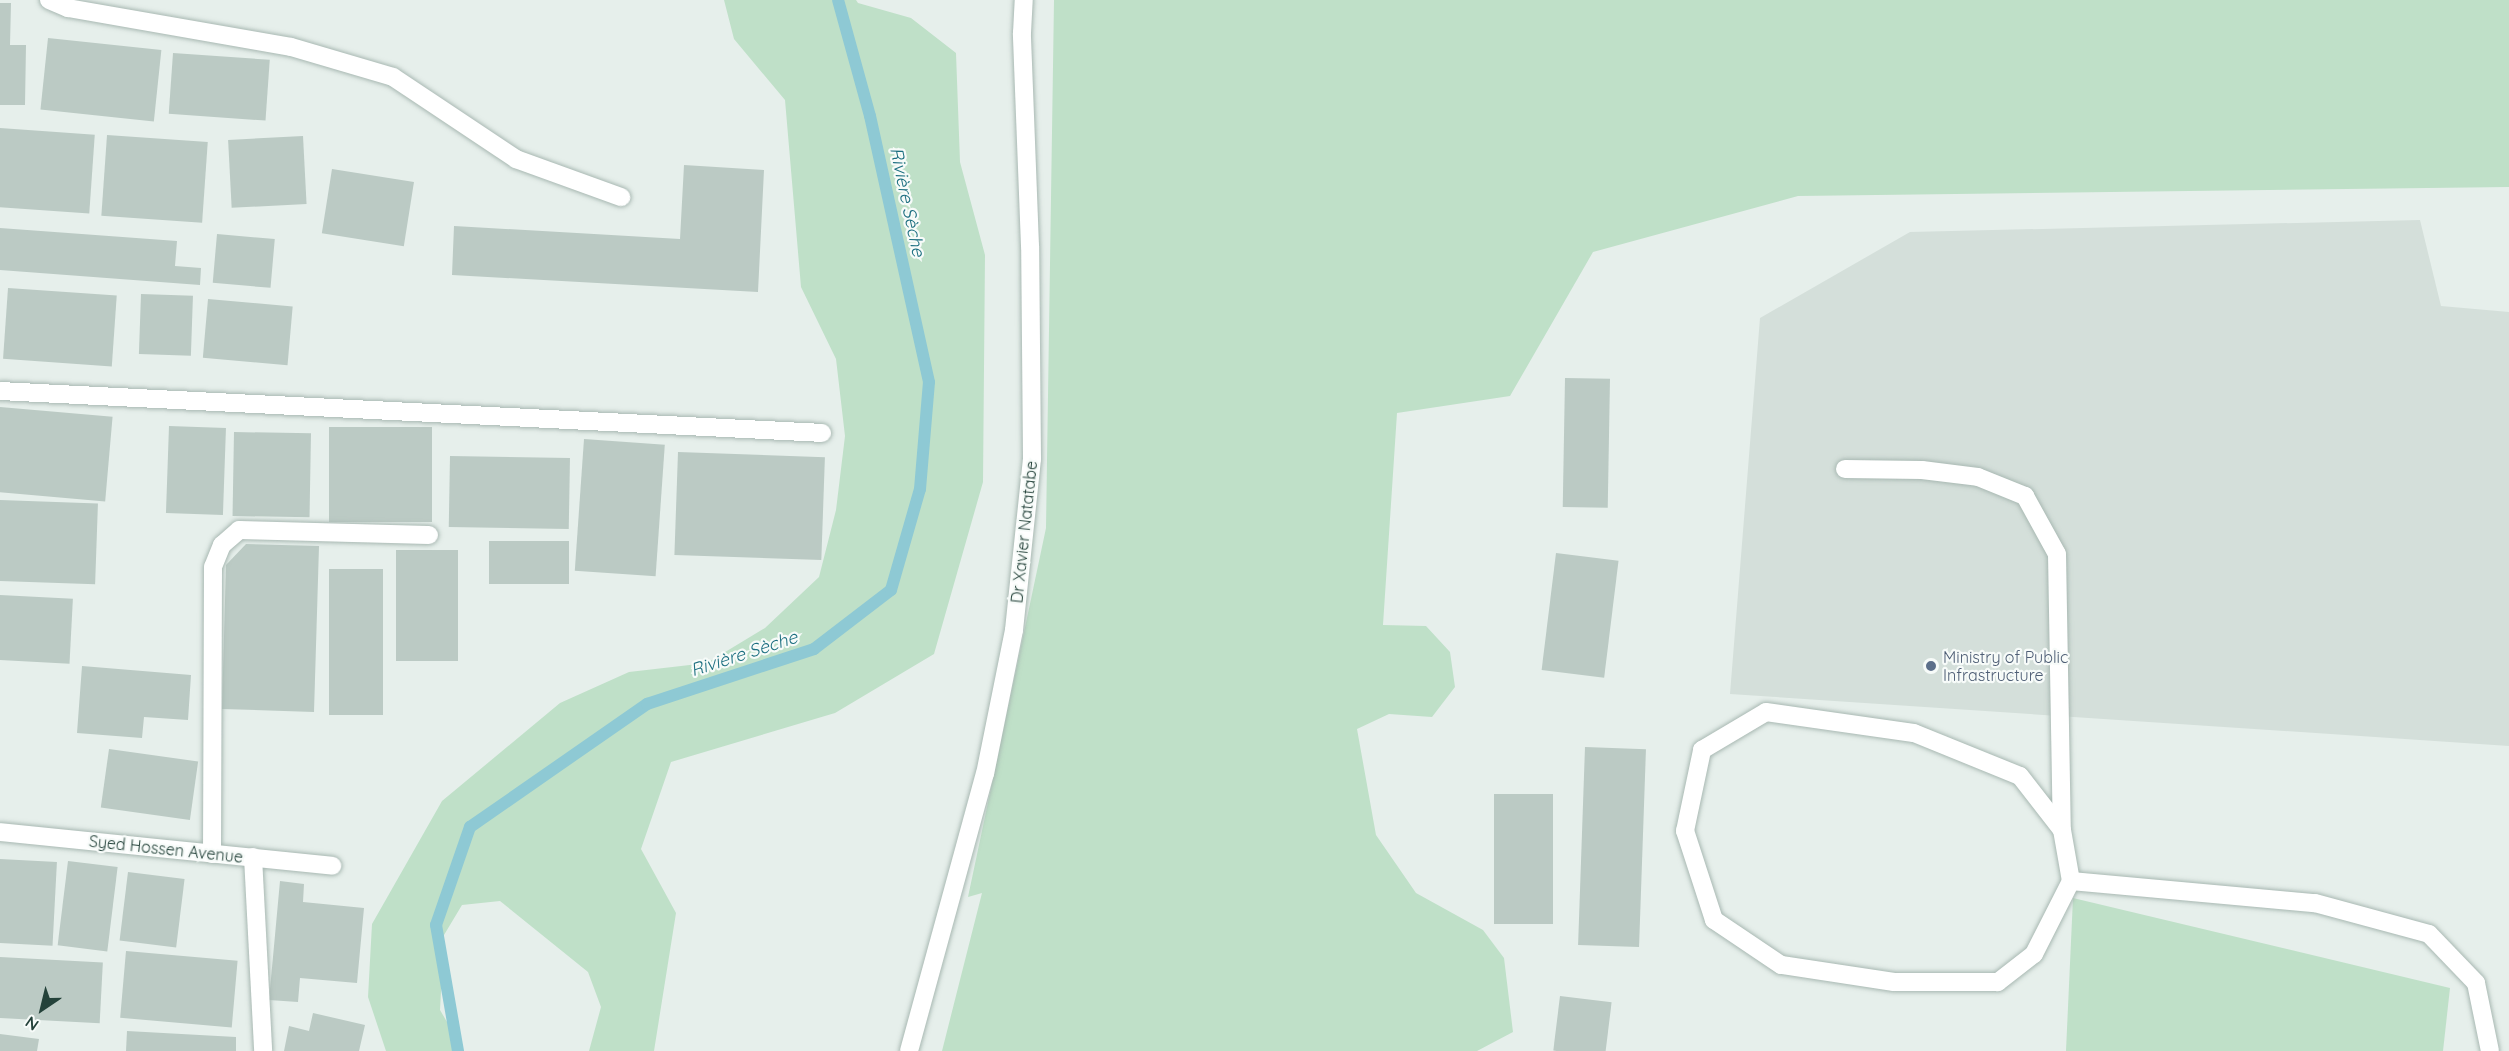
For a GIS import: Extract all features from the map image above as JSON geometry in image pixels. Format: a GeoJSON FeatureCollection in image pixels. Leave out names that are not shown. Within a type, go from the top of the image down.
{"type":"FeatureCollection","features":[{"type":"Feature","properties":{"kind":"street"},"geometry":{"type":"LineString","coordinates":[[49,0],[68,8],[291,47],[393,77],[516,159],[621,197]]}},
{"type":"Feature","properties":{"kind":"street","name":"Dr Xavier Natatabe"},"geometry":{"type":"LineString","coordinates":[[909,1051],[985,774],[1014,630],[1032,459],[1030,246],[1022,33],[1024,0]]}},
{"type":"Feature","properties":{"kind":"street"},"geometry":{"type":"LineString","coordinates":[[0,392],[822,433]]}},
{"type":"Feature","properties":{"kind":"street"},"geometry":{"type":"LineString","coordinates":[[1845,469],[1922,470],[1978,477],[2025,496],[2057,554],[2062,830],[2071,881],[2034,954],[1998,982],[1894,982],[1781,965],[1713,920],[1685,831],[1702,750],[1767,712],[1914,733],[2020,776],[2062,830]]}},
{"type":"Feature","properties":{"kind":"street"},"geometry":{"type":"LineString","coordinates":[[212,854],[213,567],[222,545],[239,530],[429,535]]}},
{"type":"Feature","properties":{"kind":"street","name":"Syed Hossen Avenue"},"geometry":{"type":"LineString","coordinates":[[0,832],[332,866]]}},
{"type":"Feature","properties":{"kind":"street"},"geometry":{"type":"LineString","coordinates":[[253,858],[263,1051]]}},
{"type":"Feature","properties":{"kind":"street"},"geometry":{"type":"LineString","coordinates":[[2071,881],[2315,903],[2429,934],[2476,983],[2490,1051]]}},
{"type":"Feature","properties":{"kind":"shaded area"},"geometry":{"type":"Polygon","coordinates":[[[2420,220],[2441,306],[2509,312],[2509,746],[1730,694],[1760,318],[1910,232],[2420,220]]]}},
{"type":"Feature","properties":{"kind":"green space"},"geometry":{"type":"Polygon","coordinates":[[[724,0],[856,0],[858,3],[911,18],[956,53],[960,162],[985,255],[983,482],[934,654],[835,713],[671,762],[641,849],[676,913],[654,1051],[589,1051],[601,1007],[588,972],[500,901],[462,905],[444,935],[440,1010],[464,1051],[386,1051],[368,997],[372,924],[442,801],[560,703],[629,672],[707,663],[765,628],[819,577],[836,510],[845,436],[836,359],[801,287],[785,100],[734,39],[724,0]]]}},
{"type":"Feature","properties":{"kind":"green space"},"geometry":{"type":"Polygon","coordinates":[[[1054,0],[2509,0],[2509,187],[1798,196],[1593,252],[1510,396],[1397,413],[1383,625],[1426,626],[1450,652],[1455,687],[1432,717],[1389,714],[1357,729],[1376,835],[1416,893],[1483,930],[1504,958],[1513,1032],[1477,1051],[942,1051],[982,893],[968,897],[1046,528],[1054,0]]]}},
{"type":"Feature","properties":{"kind":"green space"},"geometry":{"type":"Polygon","coordinates":[[[2073,898],[2450,988],[2443,1051],[2066,1051],[2073,898]]]}},
{"type":"Feature","properties":{"kind":"building"},"geometry":{"type":"Polygon","coordinates":[[[0,3],[11,3],[10,45],[26,45],[25,105],[0,105],[0,3]]]}},
{"type":"Feature","properties":{"kind":"building"},"geometry":{"type":"Polygon","coordinates":[[[48,38],[161,50],[154,122],[40,110],[48,38]]]}},
{"type":"Feature","properties":{"kind":"building"},"geometry":{"type":"Polygon","coordinates":[[[173,53],[270,60],[266,121],[169,114],[173,53]]]}},
{"type":"Feature","properties":{"kind":"building"},"geometry":{"type":"Polygon","coordinates":[[[0,128],[95,135],[89,213],[0,207],[0,128]]]}},
{"type":"Feature","properties":{"kind":"building"},"geometry":{"type":"Polygon","coordinates":[[[107,135],[208,142],[202,223],[101,216],[107,135]]]}},
{"type":"Feature","properties":{"kind":"building"},"geometry":{"type":"Polygon","coordinates":[[[303,136],[307,204],[232,208],[228,140],[303,136]]]}},
{"type":"Feature","properties":{"kind":"building"},"geometry":{"type":"Polygon","coordinates":[[[684,165],[764,170],[758,292],[452,275],[454,226],[680,239],[684,165]]]}},
{"type":"Feature","properties":{"kind":"building"},"geometry":{"type":"Polygon","coordinates":[[[332,169],[414,182],[404,246],[322,233],[332,169]]]}},
{"type":"Feature","properties":{"kind":"building"},"geometry":{"type":"Polygon","coordinates":[[[0,228],[177,241],[175,266],[201,268],[200,285],[0,270],[0,228]]]}},
{"type":"Feature","properties":{"kind":"building"},"geometry":{"type":"Polygon","coordinates":[[[217,234],[275,239],[271,288],[213,283],[217,234]]]}},
{"type":"Feature","properties":{"kind":"building"},"geometry":{"type":"Polygon","coordinates":[[[8,288],[117,296],[112,366],[3,359],[8,288]]]}},
{"type":"Feature","properties":{"kind":"building"},"geometry":{"type":"Polygon","coordinates":[[[141,294],[193,296],[191,356],[139,354],[141,294]]]}},
{"type":"Feature","properties":{"kind":"building"},"geometry":{"type":"Polygon","coordinates":[[[208,299],[293,306],[288,365],[203,358],[208,299]]]}},
{"type":"Feature","properties":{"kind":"building"},"geometry":{"type":"Polygon","coordinates":[[[1565,378],[1610,379],[1608,508],[1563,507],[1565,378]]]}},
{"type":"Feature","properties":{"kind":"building"},"geometry":{"type":"Polygon","coordinates":[[[0,407],[113,417],[105,502],[0,492],[0,407]]]}},
{"type":"Feature","properties":{"kind":"building"},"geometry":{"type":"Polygon","coordinates":[[[169,426],[226,428],[223,515],[166,513],[169,426]]]}},
{"type":"Feature","properties":{"kind":"building"},"geometry":{"type":"Polygon","coordinates":[[[329,427],[432,427],[432,522],[329,522],[329,427]]]}},
{"type":"Feature","properties":{"kind":"building"},"geometry":{"type":"Polygon","coordinates":[[[234,432],[311,433],[310,517],[233,516],[234,432]]]}},
{"type":"Feature","properties":{"kind":"building"},"geometry":{"type":"Polygon","coordinates":[[[584,439],[665,445],[656,576],[575,571],[584,439]]]}},
{"type":"Feature","properties":{"kind":"building"},"geometry":{"type":"Polygon","coordinates":[[[678,452],[825,457],[821,560],[674,555],[678,452]]]}},
{"type":"Feature","properties":{"kind":"building"},"geometry":{"type":"Polygon","coordinates":[[[450,456],[570,458],[569,529],[449,527],[450,456]]]}},
{"type":"Feature","properties":{"kind":"building"},"geometry":{"type":"Polygon","coordinates":[[[0,500],[98,503],[95,584],[0,581],[0,500]]]}},
{"type":"Feature","properties":{"kind":"building"},"geometry":{"type":"Polygon","coordinates":[[[489,541],[569,541],[569,584],[489,584],[489,541]]]}},
{"type":"Feature","properties":{"kind":"building"},"geometry":{"type":"Polygon","coordinates":[[[246,544],[319,546],[314,712],[222,709],[226,565],[246,544]]]}},
{"type":"Feature","properties":{"kind":"building"},"geometry":{"type":"Polygon","coordinates":[[[396,550],[458,550],[458,661],[396,661],[396,550]]]}},
{"type":"Feature","properties":{"kind":"building"},"geometry":{"type":"Polygon","coordinates":[[[1556,553],[1619,561],[1604,678],[1542,670],[1556,553]]]}},
{"type":"Feature","properties":{"kind":"building"},"geometry":{"type":"Polygon","coordinates":[[[329,569],[383,569],[383,715],[329,715],[329,569]]]}},
{"type":"Feature","properties":{"kind":"building"},"geometry":{"type":"Polygon","coordinates":[[[0,595],[73,599],[69,664],[0,660],[0,595]]]}},
{"type":"Feature","properties":{"kind":"building"},"geometry":{"type":"Polygon","coordinates":[[[82,666],[191,675],[188,720],[144,717],[142,738],[77,733],[82,666]]]}},
{"type":"Feature","properties":{"kind":"building"},"geometry":{"type":"Polygon","coordinates":[[[1585,747],[1646,749],[1639,947],[1578,945],[1585,747]]]}},
{"type":"Feature","properties":{"kind":"building"},"geometry":{"type":"Polygon","coordinates":[[[109,749],[198,762],[190,820],[101,807],[109,749]]]}},
{"type":"Feature","properties":{"kind":"building"},"geometry":{"type":"Polygon","coordinates":[[[1494,794],[1553,794],[1553,924],[1494,924],[1494,794]]]}},
{"type":"Feature","properties":{"kind":"building"},"geometry":{"type":"Polygon","coordinates":[[[0,859],[57,862],[53,946],[0,943],[0,859]]]}},
{"type":"Feature","properties":{"kind":"building"},"geometry":{"type":"Polygon","coordinates":[[[68,861],[118,867],[107,951],[58,945],[68,861]]]}},
{"type":"Feature","properties":{"kind":"building"},"geometry":{"type":"Polygon","coordinates":[[[128,872],[185,879],[176,947],[120,940],[128,872]]]}},
{"type":"Feature","properties":{"kind":"building"},"geometry":{"type":"Polygon","coordinates":[[[280,881],[304,884],[303,902],[364,908],[357,983],[300,978],[298,1002],[269,1000],[280,881]]]}},
{"type":"Feature","properties":{"kind":"building"},"geometry":{"type":"Polygon","coordinates":[[[126,951],[238,961],[232,1028],[120,1018],[126,951]]]}},
{"type":"Feature","properties":{"kind":"building"},"geometry":{"type":"Polygon","coordinates":[[[0,957],[103,962],[100,1023],[0,1018],[0,957]]]}},
{"type":"Feature","properties":{"kind":"building"},"geometry":{"type":"Polygon","coordinates":[[[1560,996],[1612,1002],[1606,1051],[1553,1051],[1560,996]]]}},
{"type":"Feature","properties":{"kind":"building"},"geometry":{"type":"Polygon","coordinates":[[[313,1013],[365,1025],[359,1051],[284,1051],[289,1026],[309,1031],[313,1013]]]}},
{"type":"Feature","properties":{"kind":"building"},"geometry":{"type":"Polygon","coordinates":[[[127,1031],[236,1037],[236,1051],[126,1051],[127,1031]]]}},
{"type":"Feature","properties":{"kind":"building"},"geometry":{"type":"Polygon","coordinates":[[[0,1034],[39,1039],[37,1051],[0,1051],[0,1034]]]}},
{"type":"Feature","properties":{"kind":"waterway","name":"Rivière Sèche"},"geometry":{"type":"LineString","coordinates":[[458,1051],[436,925],[470,827],[647,704],[814,649],[891,590],[920,489],[929,382],[870,116],[838,0]]}},
{"type":"Feature","properties":{"kind":"place","name":"Ministry of Public Infrastructure"},"geometry":{"type":"Point","coordinates":[1931,666]}}]}
